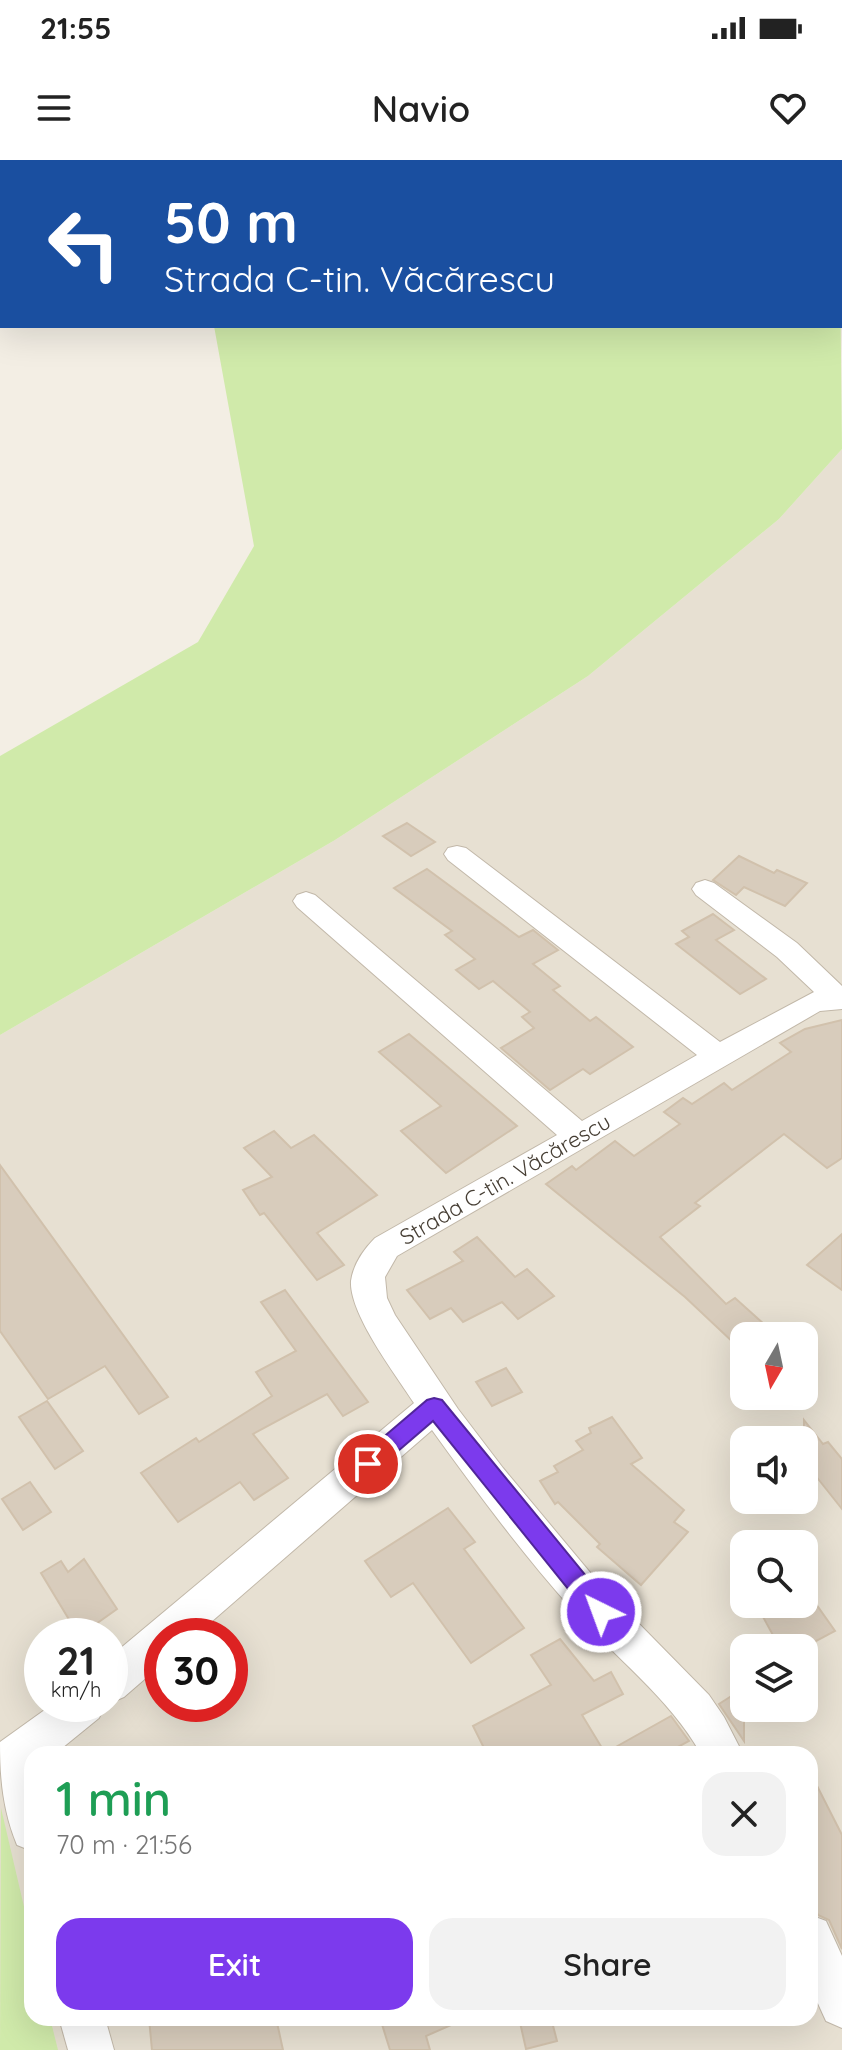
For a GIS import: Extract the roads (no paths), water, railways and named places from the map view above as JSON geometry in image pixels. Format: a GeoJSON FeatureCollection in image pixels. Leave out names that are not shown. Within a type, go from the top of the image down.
{"type":"FeatureCollection","features":[{"type":"Feature","properties":{"kind":"street"},"geometry":{"type":"LineString","coordinates":[[457,854],[718,1056]]}},
{"type":"Feature","properties":{"kind":"street"},"geometry":{"type":"LineString","coordinates":[[705,889],[787,950],[841,999]]}},
{"type":"Feature","properties":{"kind":"street"},"geometry":{"type":"LineString","coordinates":[[306,901],[579,1136]]}},
{"type":"Feature","properties":{"kind":"street","name":"Strada C-tin. Văcărescu"},"geometry":{"type":"LineString","coordinates":[[434,1407],[371,1299],[369,1277],[377,1256],[386,1247],[814,1002],[841,999]]}},
{"type":"Feature","properties":{"kind":"street"},"geometry":{"type":"LineString","coordinates":[[187,1618],[434,1407],[585,1596],[703,1720],[718,1746]]}},
{"type":"Feature","properties":{"kind":"street"},"geometry":{"type":"LineString","coordinates":[[128,1668],[144,1655]]}},
{"type":"Feature","properties":{"kind":"street"},"geometry":{"type":"LineString","coordinates":[[29,1746],[61,1722]]}},
{"type":"Feature","properties":{"kind":"street"},"geometry":{"type":"LineString","coordinates":[[24,1750],[6,1763],[24,1809]]}},
{"type":"Feature","properties":{"kind":"street"},"geometry":{"type":"LineString","coordinates":[[818,1954],[842,2005]]}},
{"type":"Feature","properties":{"kind":"street"},"geometry":{"type":"LineString","coordinates":[[84,2026],[91,2050]]}}]}
